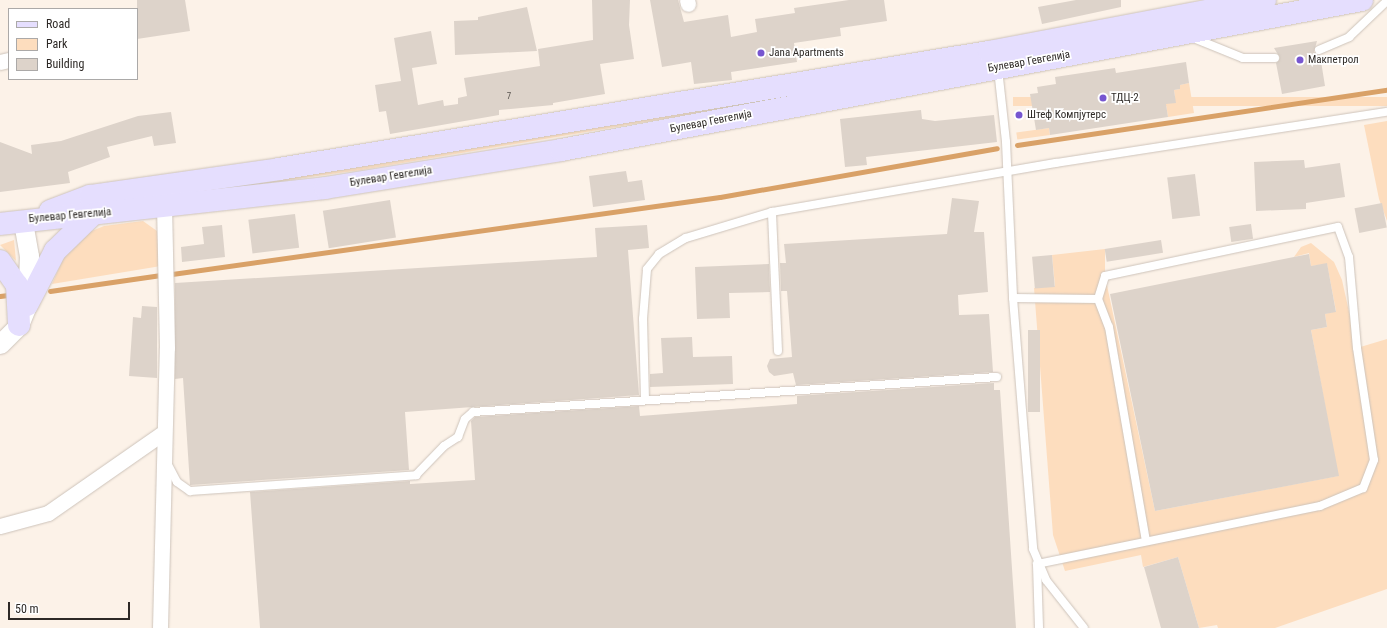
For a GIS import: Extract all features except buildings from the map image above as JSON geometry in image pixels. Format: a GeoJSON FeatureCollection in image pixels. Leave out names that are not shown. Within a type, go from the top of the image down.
{"type":"FeatureCollection","features":[{"type":"Feature","properties":{"kind":"main road","name":"Булевар Гевгелија"},"geometry":{"type":"LineString","coordinates":[[23,221],[92,215],[325,188],[561,150],[996,59],[1265,0]]}},
{"type":"Feature","properties":{"kind":"main road","name":"Булевар Гевгелија"},"geometry":{"type":"LineString","coordinates":[[23,221],[90,196],[278,170],[996,59],[1187,35],[1362,0]]}},
{"type":"Feature","properties":{"kind":"main road"},"geometry":{"type":"LineString","coordinates":[[27,305],[55,251],[92,215]]}},
{"type":"Feature","properties":{"kind":"main road"},"geometry":{"type":"LineString","coordinates":[[0,224],[23,221]]}},
{"type":"Feature","properties":{"kind":"main road"},"geometry":{"type":"LineString","coordinates":[[0,261],[17,284],[20,304],[19,325]]}},
{"type":"Feature","properties":{"kind":"street"},"geometry":{"type":"LineString","coordinates":[[160,628],[167,316],[164,206]]}},
{"type":"Feature","properties":{"kind":"street"},"geometry":{"type":"LineString","coordinates":[[0,344],[19,325],[27,305],[29,256],[23,221]]}},
{"type":"Feature","properties":{"kind":"street"},"geometry":{"type":"LineString","coordinates":[[0,526],[48,513],[164,432]]}},
{"type":"Feature","properties":{"kind":"lane"},"geometry":{"type":"LineString","coordinates":[[1319,50],[1349,37],[1387,1]]}},
{"type":"Feature","properties":{"kind":"lane"},"geometry":{"type":"LineString","coordinates":[[1187,35],[1243,58],[1275,58]]}},
{"type":"Feature","properties":{"kind":"lane"},"geometry":{"type":"LineString","coordinates":[[996,59],[1008,173],[1013,298],[1031,531],[1037,564],[1039,628]]}},
{"type":"Feature","properties":{"kind":"lane"},"geometry":{"type":"LineString","coordinates":[[645,400],[642,318],[647,269],[659,254],[686,238],[772,212],[1387,112]]}},
{"type":"Feature","properties":{"kind":"lane"},"geometry":{"type":"LineString","coordinates":[[772,212],[778,351]]}},
{"type":"Feature","properties":{"kind":"lane"},"geometry":{"type":"LineString","coordinates":[[1037,564],[1320,506],[1363,488],[1374,460],[1357,348],[1349,257],[1338,227],[1105,276],[1098,299],[1108,327],[1146,541]]}},
{"type":"Feature","properties":{"kind":"lane"},"geometry":{"type":"LineString","coordinates":[[1013,298],[1098,299]]}},
{"type":"Feature","properties":{"kind":"lane"},"geometry":{"type":"LineString","coordinates":[[164,455],[177,482],[190,491],[416,475],[444,446],[458,437],[465,419],[473,412],[998,377]]}},
{"type":"Feature","properties":{"kind":"lane"},"geometry":{"type":"LineString","coordinates":[[1037,564],[1060,600],[1084,628]]}},
{"type":"Feature","properties":{"kind":"green space"},"geometry":{"type":"Polygon","coordinates":[[[953,70],[361,170],[194,193],[194,188],[953,70]]]}},
{"type":"Feature","properties":{"kind":"green space"},"geometry":{"type":"Polygon","coordinates":[[[1189,83],[1194,113],[1168,117],[1166,104],[1176,103],[1174,90],[1180,89],[1180,85],[1189,83]]]}},
{"type":"Feature","properties":{"kind":"green space"},"geometry":{"type":"Polygon","coordinates":[[[1013,97],[1387,97],[1387,106],[1013,106],[1013,97]]]}},
{"type":"Feature","properties":{"kind":"green space"},"geometry":{"type":"Polygon","coordinates":[[[1387,121],[1387,221],[1379,199],[1364,125],[1387,121]]]}},
{"type":"Feature","properties":{"kind":"green space"},"geometry":{"type":"Polygon","coordinates":[[[1049,128],[1050,135],[1017,140],[1016,133],[1049,128]]]}},
{"type":"Feature","properties":{"kind":"green space"},"geometry":{"type":"Polygon","coordinates":[[[143,221],[157,231],[161,266],[52,284],[64,257],[82,235],[104,226],[143,221]]]}},
{"type":"Feature","properties":{"kind":"green space"},"geometry":{"type":"Polygon","coordinates":[[[14,240],[16,261],[0,245],[14,240]]]}},
{"type":"Feature","properties":{"kind":"green space"},"geometry":{"type":"Polygon","coordinates":[[[1311,243],[1334,262],[1342,280],[1357,348],[1387,339],[1387,589],[1275,628],[1218,628],[1217,625],[1199,628],[1178,557],[1143,567],[1141,555],[1065,571],[1053,535],[1034,288],[1055,286],[1052,255],[1105,249],[1105,276],[1155,511],[1338,476],[1311,330],[1327,327],[1325,314],[1336,311],[1327,264],[1311,266],[1309,253],[1294,257],[1301,247],[1311,243]]]}},
{"type":"Feature","properties":{"kind":"waterway"},"geometry":{"type":"LineString","coordinates":[[1017,145],[1387,90]]}},
{"type":"Feature","properties":{"kind":"waterway"},"geometry":{"type":"LineString","coordinates":[[172,274],[720,197],[997,148]]}},
{"type":"Feature","properties":{"kind":"waterway"},"geometry":{"type":"LineString","coordinates":[[50,291],[161,275]]}},
{"type":"Feature","properties":{"kind":"waterway"},"geometry":{"type":"LineString","coordinates":[[0,296],[8,295]]}},
{"type":"Feature","properties":{"kind":"place","name":"Jana Apartments"},"geometry":{"type":"Point","coordinates":[761,53]}},
{"type":"Feature","properties":{"kind":"place","name":"Макпетрол"},"geometry":{"type":"Point","coordinates":[1300,60]}},
{"type":"Feature","properties":{"kind":"place","name":"ТДЦ-2"},"geometry":{"type":"Point","coordinates":[1103,98]}},
{"type":"Feature","properties":{"kind":"place","name":"Штеф Компјутерс"},"geometry":{"type":"Point","coordinates":[1019,115]}}]}
